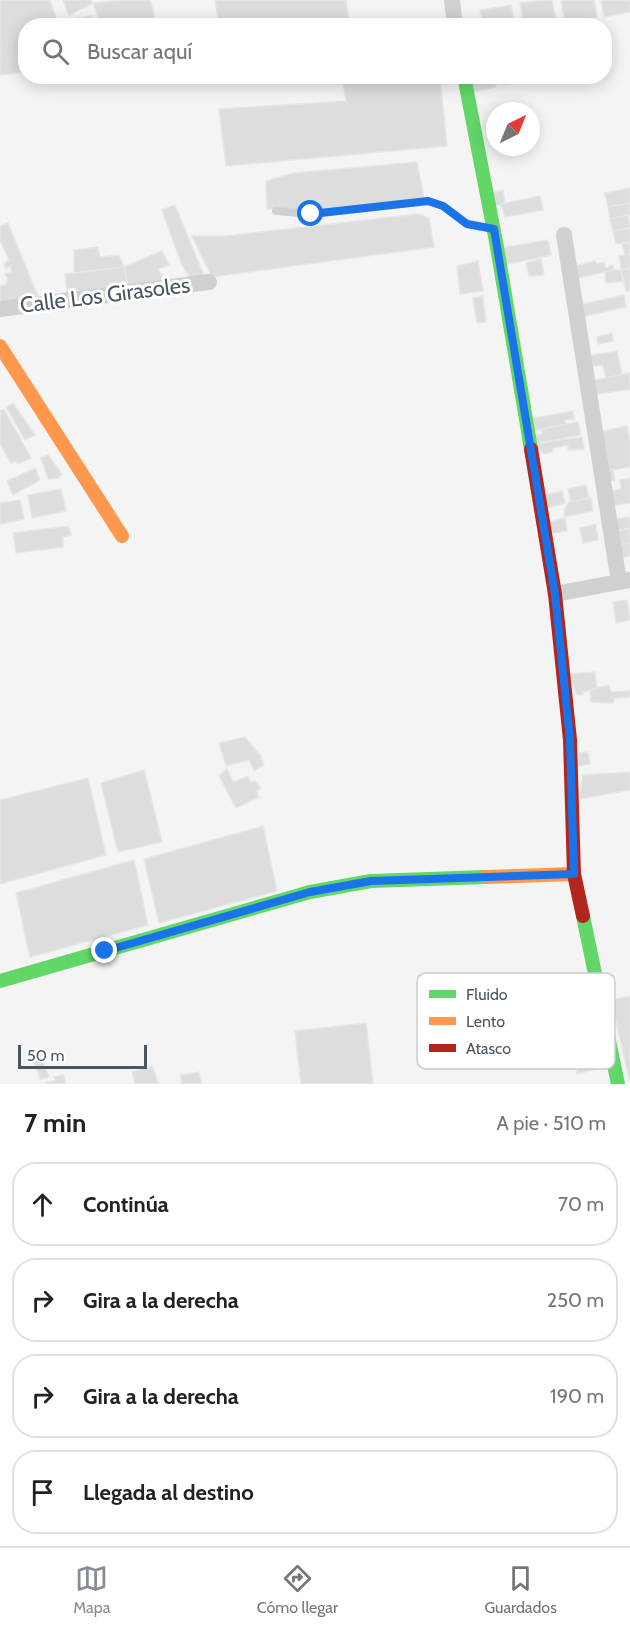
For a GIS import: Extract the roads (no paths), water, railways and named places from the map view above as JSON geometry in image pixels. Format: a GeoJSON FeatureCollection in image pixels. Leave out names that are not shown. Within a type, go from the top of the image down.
{"type":"FeatureCollection","features":[{"type":"Feature","properties":{"kind":"street"},"geometry":{"type":"LineString","coordinates":[[452,0],[454,18]]}},
{"type":"Feature","properties":{"kind":"street"},"geometry":{"type":"LineString","coordinates":[[466,84],[494,229],[555,594],[570,740],[574,874],[595,973]]}},
{"type":"Feature","properties":{"kind":"street"},"geometry":{"type":"LineString","coordinates":[[555,594],[624,581],[564,235]]}},
{"type":"Feature","properties":{"kind":"street","name":"Calle Los Girasoles"},"geometry":{"type":"LineString","coordinates":[[0,309],[209,282]]}},
{"type":"Feature","properties":{"kind":"street"},"geometry":{"type":"LineString","coordinates":[[0,346],[122,536]]}},
{"type":"Feature","properties":{"kind":"street"},"geometry":{"type":"LineString","coordinates":[[0,981],[310,892],[371,881],[574,874]]}},
{"type":"Feature","properties":{"kind":"street"},"geometry":{"type":"LineString","coordinates":[[615,1069],[618,1084]]}},
{"type":"Feature","properties":{"kind":"lane"},"geometry":{"type":"LineString","coordinates":[[276,211],[311,214],[428,201],[443,206],[467,224],[494,229]]}}]}
